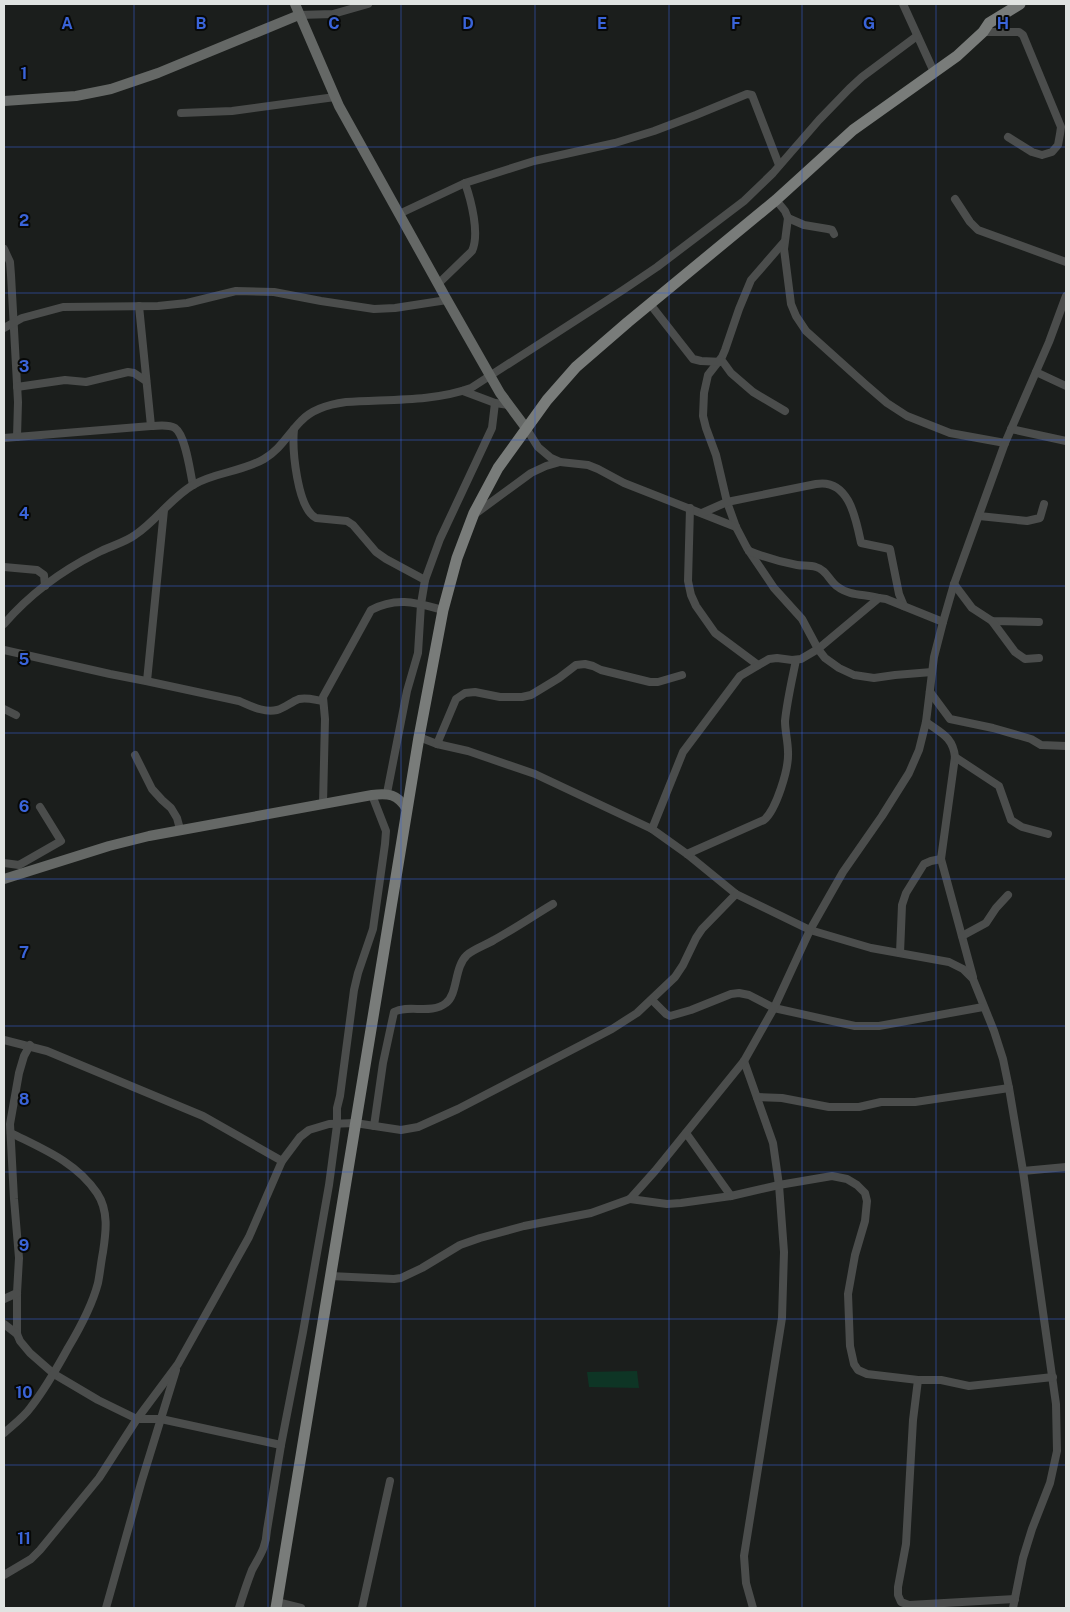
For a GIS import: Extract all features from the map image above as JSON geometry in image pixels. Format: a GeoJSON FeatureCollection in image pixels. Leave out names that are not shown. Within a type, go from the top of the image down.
{"type":"FeatureCollection","features":[{"type":"Feature","properties":{"kind":"main road"},"geometry":{"type":"LineString","coordinates":[[276,1605],[407,809],[443,610],[472,516],[498,468],[547,400],[576,367],[776,200],[853,130],[957,56],[990,23],[1020,4]]}},
{"type":"Feature","properties":{"kind":"street"},"geometry":{"type":"LineString","coordinates":[[294,4],[335,96],[490,375],[538,447],[544,453],[560,462]]}},
{"type":"Feature","properties":{"kind":"street"},"geometry":{"type":"LineString","coordinates":[[4,101],[76,96],[110,89],[158,73],[299,16],[333,14],[368,4]]}},
{"type":"Feature","properties":{"kind":"street"},"geometry":{"type":"LineString","coordinates":[[903,4],[934,72]]}},
{"type":"Feature","properties":{"kind":"street"},"geometry":{"type":"LineString","coordinates":[[983,32],[1019,32],[1023,35],[1061,128],[1058,145],[1052,152],[1042,154],[1032,152],[1008,137]]}},
{"type":"Feature","properties":{"kind":"street"},"geometry":{"type":"LineString","coordinates":[[4,624],[45,586],[97,553],[135,535],[192,485],[266,458],[281,445],[306,416],[338,403],[457,394],[470,388],[572,324],[657,267],[744,201],[780,165],[849,89],[917,36]]}},
{"type":"Feature","properties":{"kind":"street"},"geometry":{"type":"LineString","coordinates":[[399,214],[465,183],[534,161],[615,143],[654,131],[750,93],[780,165]]}},
{"type":"Feature","properties":{"kind":"street"},"geometry":{"type":"LineString","coordinates":[[181,113],[232,111],[335,96]]}},
{"type":"Feature","properties":{"kind":"street"},"geometry":{"type":"LineString","coordinates":[[438,284],[474,248],[473,216],[465,183]]}},
{"type":"Feature","properties":{"kind":"street"},"geometry":{"type":"LineString","coordinates":[[955,199],[970,222],[978,230],[1066,262]]}},
{"type":"Feature","properties":{"kind":"street"},"geometry":{"type":"LineString","coordinates":[[776,200],[788,218],[784,242],[791,304],[806,331],[887,403],[908,416],[950,433],[1005,443]]}},
{"type":"Feature","properties":{"kind":"street"},"geometry":{"type":"LineString","coordinates":[[788,218],[804,225],[832,230],[834,234]]}},
{"type":"Feature","properties":{"kind":"street"},"geometry":{"type":"LineString","coordinates":[[784,242],[751,280],[725,350],[708,375],[706,383],[704,393],[706,428],[716,455],[727,502],[736,527],[749,551],[774,588],[802,619],[825,658],[839,668],[854,675],[874,678],[932,672]]}},
{"type":"Feature","properties":{"kind":"street"},"geometry":{"type":"LineString","coordinates":[[4,249],[10,262],[17,387],[17,437]]}},
{"type":"Feature","properties":{"kind":"street"},"geometry":{"type":"LineString","coordinates":[[4,328],[30,315],[63,307],[158,306],[187,303],[227,293],[250,291],[274,292],[321,302],[374,309],[447,300]]}},
{"type":"Feature","properties":{"kind":"street"},"geometry":{"type":"LineString","coordinates":[[630,1199],[655,1171],[744,1060],[774,1008],[810,930],[844,872],[909,773],[919,750],[926,722],[932,672],[954,584],[1005,443],[1066,296]]}},
{"type":"Feature","properties":{"kind":"street"},"geometry":{"type":"LineString","coordinates":[[650,304],[693,360],[723,362],[731,373],[753,392],[785,411]]}},
{"type":"Feature","properties":{"kind":"street"},"geometry":{"type":"LineString","coordinates":[[139,306],[151,426]]}},
{"type":"Feature","properties":{"kind":"street"},"geometry":{"type":"LineString","coordinates":[[17,387],[64,380],[86,382],[128,372],[134,373],[146,381]]}},
{"type":"Feature","properties":{"kind":"street"},"geometry":{"type":"LineString","coordinates":[[1036,372],[1066,386]]}},
{"type":"Feature","properties":{"kind":"street"},"geometry":{"type":"LineString","coordinates":[[463,391],[495,403],[509,405]]}},
{"type":"Feature","properties":{"kind":"street"},"geometry":{"type":"LineString","coordinates":[[387,793],[407,690],[418,653],[421,604],[425,580],[440,538],[492,428],[495,403]]}},
{"type":"Feature","properties":{"kind":"street"},"geometry":{"type":"LineString","coordinates":[[4,438],[167,426],[174,428],[182,436],[192,485]]}},
{"type":"Feature","properties":{"kind":"street"},"geometry":{"type":"LineString","coordinates":[[294,429],[293,451],[296,474],[311,515],[316,518],[347,521],[353,525],[376,552],[402,569],[425,580]]}},
{"type":"Feature","properties":{"kind":"street"},"geometry":{"type":"LineString","coordinates":[[1011,429],[1066,441]]}},
{"type":"Feature","properties":{"kind":"street"},"geometry":{"type":"LineString","coordinates":[[472,516],[531,473],[560,462],[588,465],[624,483],[736,527]]}},
{"type":"Feature","properties":{"kind":"street"},"geometry":{"type":"LineString","coordinates":[[702,513],[727,502],[825,482],[836,487],[844,494],[851,505],[861,543],[890,550],[904,606]]}},
{"type":"Feature","properties":{"kind":"street"},"geometry":{"type":"LineString","coordinates":[[979,516],[1032,521],[1040,518],[1044,504]]}},
{"type":"Feature","properties":{"kind":"street"},"geometry":{"type":"LineString","coordinates":[[690,508],[688,581],[691,595],[696,606],[715,633],[758,665]]}},
{"type":"Feature","properties":{"kind":"street"},"geometry":{"type":"LineString","coordinates":[[147,681],[164,510]]}},
{"type":"Feature","properties":{"kind":"street"},"geometry":{"type":"LineString","coordinates":[[749,551],[800,566],[815,566],[826,572],[838,587],[851,593],[886,598],[943,622]]}},
{"type":"Feature","properties":{"kind":"street"},"geometry":{"type":"LineString","coordinates":[[4,567],[37,570],[44,575],[45,586]]}},
{"type":"Feature","properties":{"kind":"street"},"geometry":{"type":"LineString","coordinates":[[954,584],[972,608],[992,621],[1015,652],[1025,659],[1039,658]]}},
{"type":"Feature","properties":{"kind":"street"},"geometry":{"type":"LineString","coordinates":[[652,829],[683,752],[740,676],[774,658],[796,660],[818,648],[879,598]]}},
{"type":"Feature","properties":{"kind":"street"},"geometry":{"type":"LineString","coordinates":[[322,804],[325,719],[323,701],[326,691],[371,610],[382,604],[406,601],[443,610]]}},
{"type":"Feature","properties":{"kind":"street"},"geometry":{"type":"LineString","coordinates":[[992,621],[1039,622]]}},
{"type":"Feature","properties":{"kind":"street"},"geometry":{"type":"LineString","coordinates":[[4,650],[239,701],[252,707],[266,710],[276,710],[300,699],[308,698],[323,701]]}},
{"type":"Feature","properties":{"kind":"street"},"geometry":{"type":"LineString","coordinates":[[687,854],[764,820],[771,812],[788,763],[785,722],[796,660]]}},
{"type":"Feature","properties":{"kind":"street"},"geometry":{"type":"LineString","coordinates":[[437,744],[456,699],[465,693],[475,692],[500,698],[531,695],[576,665],[585,664],[601,670],[650,682],[658,682],[682,675]]}},
{"type":"Feature","properties":{"kind":"street"},"geometry":{"type":"LineString","coordinates":[[930,692],[950,719],[993,728],[1031,739],[1041,745],[1066,746]]}},
{"type":"Feature","properties":{"kind":"street"},"geometry":{"type":"LineString","coordinates":[[4,709],[16,715]]}},
{"type":"Feature","properties":{"kind":"street"},"geometry":{"type":"LineString","coordinates":[[926,722],[950,740],[954,747],[955,757],[941,859],[974,979],[1003,1059],[1022,1171],[1056,1404],[1057,1451],[1050,1483],[1023,1558],[1013,1608]]}},
{"type":"Feature","properties":{"kind":"street"},"geometry":{"type":"LineString","coordinates":[[420,737],[437,744],[468,750],[535,774],[652,829],[687,854],[736,894],[810,930],[871,948],[949,962],[963,969],[974,979]]}},
{"type":"Feature","properties":{"kind":"street"},"geometry":{"type":"LineString","coordinates":[[136,755],[152,789],[172,808],[180,829]]}},
{"type":"Feature","properties":{"kind":"street"},"geometry":{"type":"LineString","coordinates":[[955,757],[999,786],[1011,820],[1022,827],[1048,834]]}},
{"type":"Feature","properties":{"kind":"street"},"geometry":{"type":"LineString","coordinates":[[4,879],[108,846],[180,829],[372,795],[387,793],[398,798],[407,809]]}},
{"type":"Feature","properties":{"kind":"street"},"geometry":{"type":"LineString","coordinates":[[239,1608],[245,1588],[267,1540],[281,1444],[329,1185],[337,1125],[337,1108],[354,990],[373,929],[386,832],[372,795]]}},
{"type":"Feature","properties":{"kind":"street"},"geometry":{"type":"LineString","coordinates":[[4,863],[19,865],[61,841],[40,807]]}},
{"type":"Feature","properties":{"kind":"street"},"geometry":{"type":"LineString","coordinates":[[900,953],[902,905],[906,893],[924,864],[941,859]]}},
{"type":"Feature","properties":{"kind":"street"},"geometry":{"type":"LineString","coordinates":[[4,1575],[31,1559],[40,1550],[99,1478],[136,1419],[178,1364],[249,1237],[282,1161],[300,1137],[309,1130],[324,1125],[355,1123],[401,1130],[418,1127],[458,1109],[624,1022],[652,1000],[675,977],[702,929],[736,894]]}},
{"type":"Feature","properties":{"kind":"street"},"geometry":{"type":"LineString","coordinates":[[962,936],[986,923],[1008,895]]}},
{"type":"Feature","properties":{"kind":"street"},"geometry":{"type":"LineString","coordinates":[[374,1126],[383,1063],[394,1012],[398,1009],[422,1010],[446,1004],[462,962],[468,954],[553,904]]}},
{"type":"Feature","properties":{"kind":"street"},"geometry":{"type":"LineString","coordinates":[[652,1000],[670,1016],[736,993],[744,993],[774,1008],[854,1026],[879,1026],[983,1007]]}},
{"type":"Feature","properties":{"kind":"street"},"geometry":{"type":"LineString","coordinates":[[4,1040],[30,1045],[47,1051],[203,1116],[282,1161]]}},
{"type":"Feature","properties":{"kind":"street"},"geometry":{"type":"LineString","coordinates":[[30,1045],[24,1056],[19,1073],[11,1118],[14,1199],[19,1258],[17,1334],[20,1341],[30,1353],[54,1374],[98,1400],[136,1419],[161,1419],[281,1444]]}},
{"type":"Feature","properties":{"kind":"street"},"geometry":{"type":"LineString","coordinates":[[744,1060],[773,1143],[779,1185],[784,1252],[782,1318],[744,1556],[746,1583],[753,1608]]}},
{"type":"Feature","properties":{"kind":"street"},"geometry":{"type":"LineString","coordinates":[[757,1097],[782,1098],[828,1107],[859,1107],[881,1102],[915,1102],[1009,1088]]}},
{"type":"Feature","properties":{"kind":"street"},"geometry":{"type":"LineString","coordinates":[[4,1433],[30,1408],[54,1374],[79,1329],[98,1282],[104,1248],[106,1220],[104,1206],[98,1194],[82,1174],[61,1158],[11,1133]]}},
{"type":"Feature","properties":{"kind":"street"},"geometry":{"type":"LineString","coordinates":[[686,1133],[731,1196]]}},
{"type":"Feature","properties":{"kind":"street"},"geometry":{"type":"LineString","coordinates":[[1022,1171],[1066,1167]]}},
{"type":"Feature","properties":{"kind":"street"},"geometry":{"type":"LineString","coordinates":[[330,1276],[401,1278],[422,1268],[460,1245],[480,1238],[524,1226],[591,1213],[630,1199],[667,1204],[731,1196],[832,1176],[840,1177],[857,1184],[865,1193],[867,1209],[866,1221],[855,1255],[848,1294],[850,1346],[854,1364],[858,1370],[867,1374],[918,1380],[941,1380],[969,1386],[1053,1377]]}},
{"type":"Feature","properties":{"kind":"street"},"geometry":{"type":"LineString","coordinates":[[4,1299],[17,1293]]}},
{"type":"Feature","properties":{"kind":"street"},"geometry":{"type":"LineString","coordinates":[[4,1324],[17,1334]]}},
{"type":"Feature","properties":{"kind":"street"},"geometry":{"type":"LineString","coordinates":[[106,1608],[178,1364]]}},
{"type":"Feature","properties":{"kind":"street"},"geometry":{"type":"LineString","coordinates":[[918,1380],[913,1420],[906,1544],[898,1587],[898,1595],[901,1602],[909,1605],[1015,1599]]}},
{"type":"Feature","properties":{"kind":"street"},"geometry":{"type":"LineString","coordinates":[[362,1608],[390,1481]]}},
{"type":"Feature","properties":{"kind":"street"},"geometry":{"type":"LineString","coordinates":[[276,1605],[301,1608]]}},
{"type":"Feature","properties":{"kind":"green space"},"geometry":{"type":"Polygon","coordinates":[[[637,1371],[639,1388],[589,1387],[587,1372],[637,1371]]]}}]}
